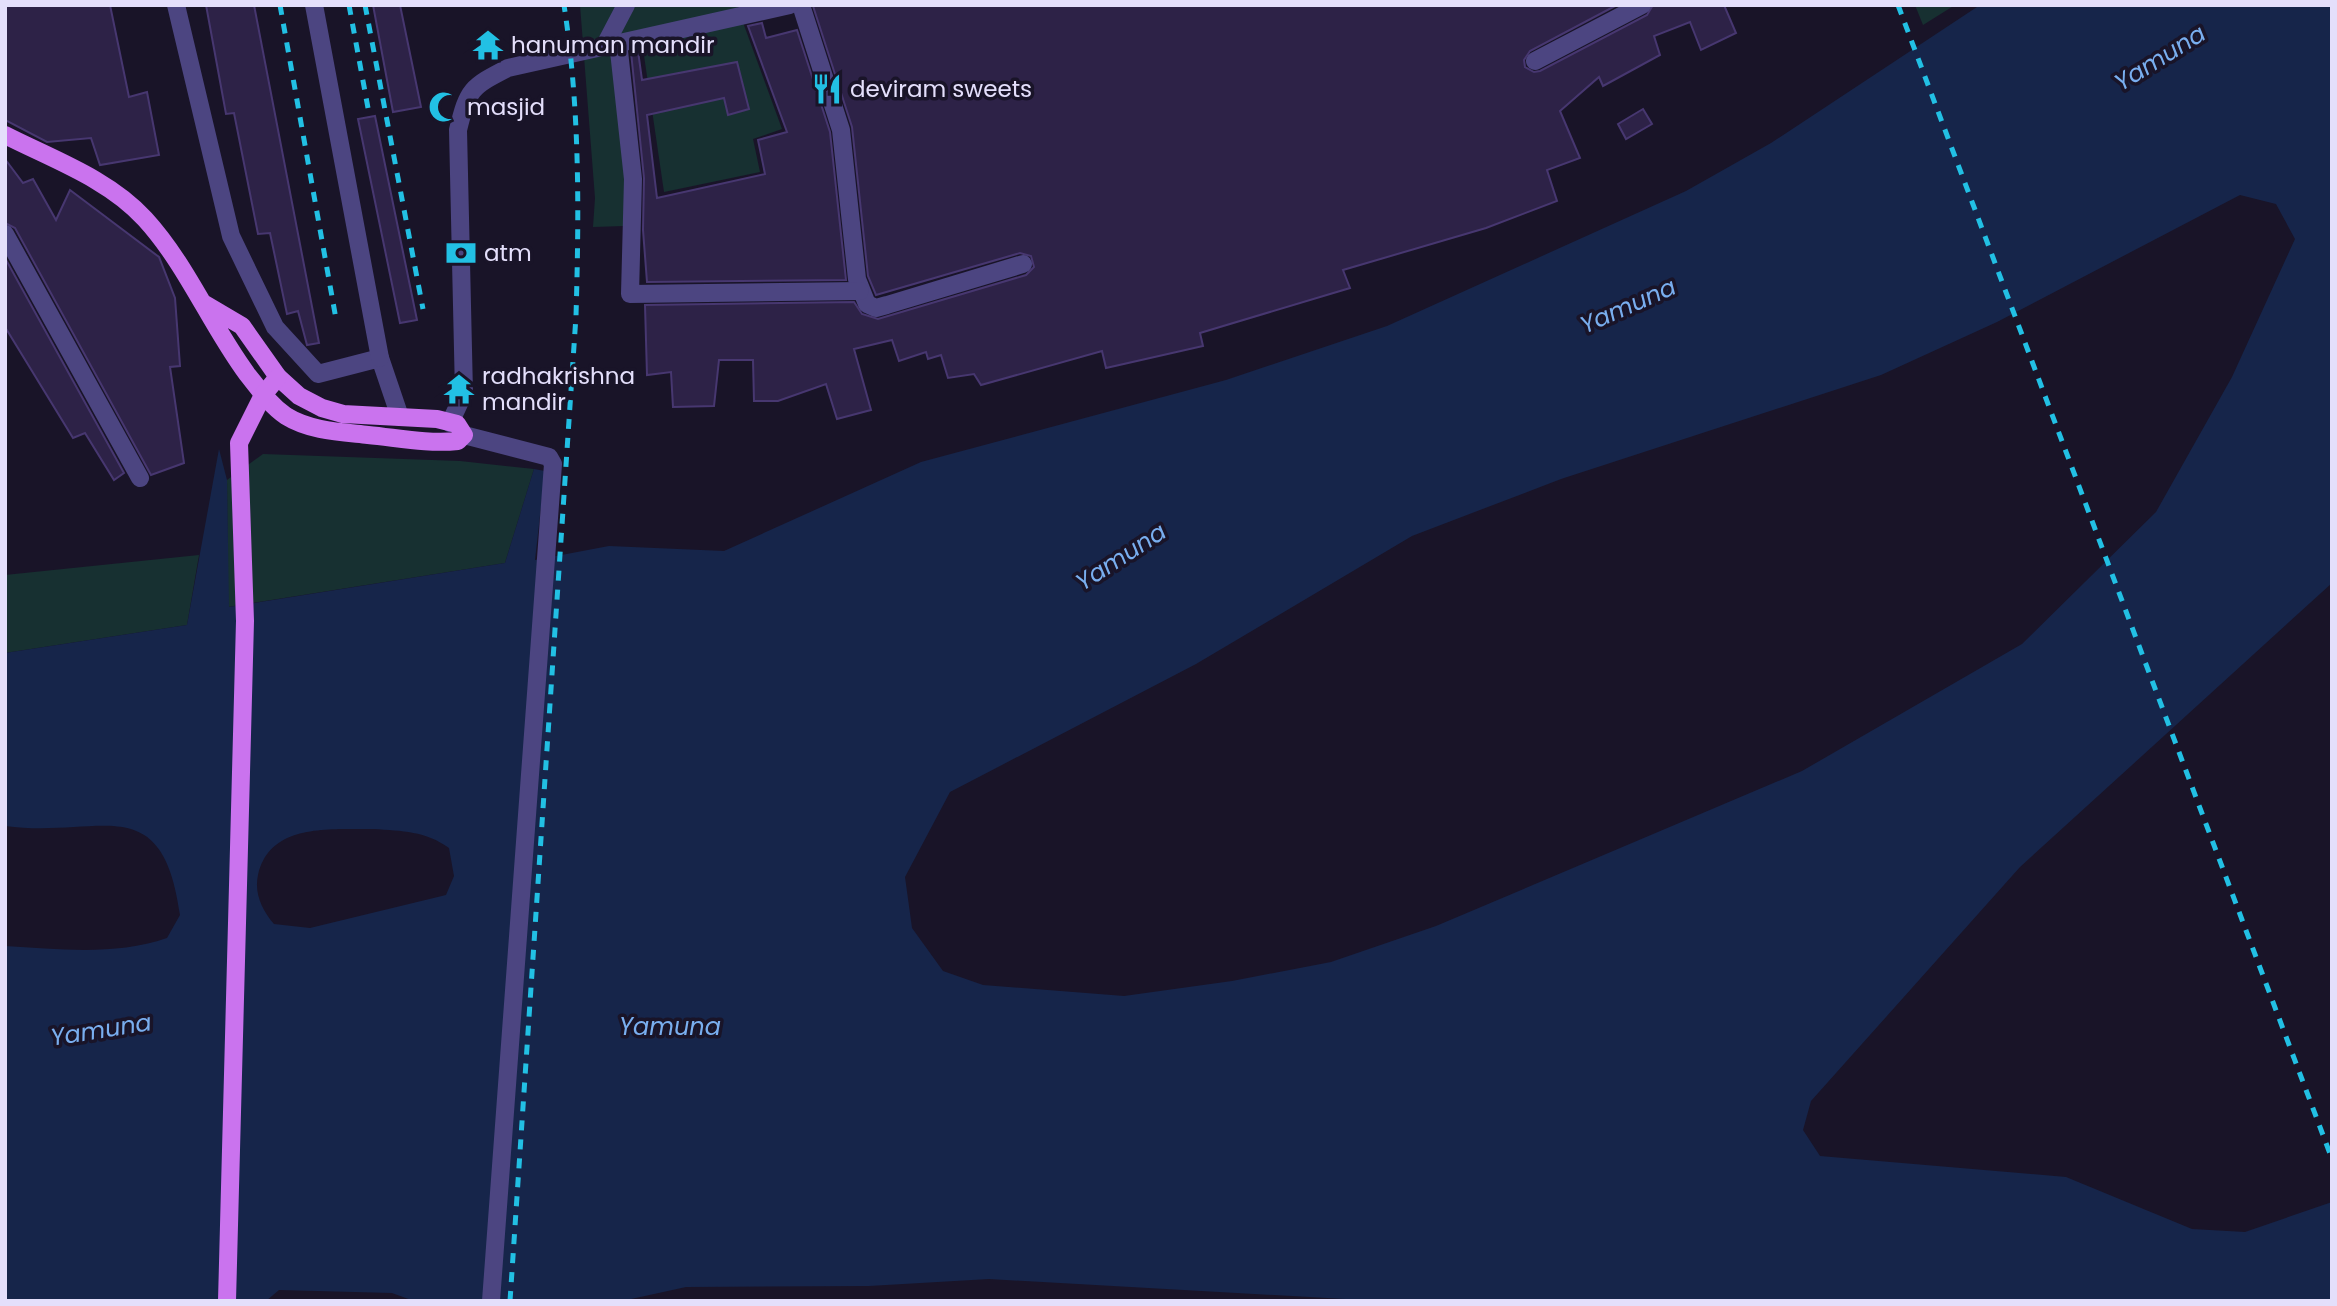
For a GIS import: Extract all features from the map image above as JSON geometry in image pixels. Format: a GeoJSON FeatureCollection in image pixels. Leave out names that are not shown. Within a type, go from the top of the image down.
{"type":"FeatureCollection","features":[{"type":"Feature","properties":{"kind":"main road"},"geometry":{"type":"LineString","coordinates":[[5,135],[65,164],[122,197],[146,219],[203,303],[220,338],[263,395],[288,418],[318,429],[432,442],[458,441],[464,435],[457,425],[450,423],[359,415],[322,408],[299,396],[278,377],[242,326],[203,303]]}},
{"type":"Feature","properties":{"kind":"main road"},"geometry":{"type":"LineString","coordinates":[[227,1301],[245,621],[239,443],[263,395],[278,377]]}},
{"type":"Feature","properties":{"kind":"main road"},"geometry":{"type":"LineString","coordinates":[[356,433],[359,415]]}},
{"type":"Feature","properties":{"kind":"street"},"geometry":{"type":"LineString","coordinates":[[176,5],[231,236],[275,327],[318,374],[380,358]]}},
{"type":"Feature","properties":{"kind":"street"},"geometry":{"type":"LineString","coordinates":[[314,5],[380,358],[400,417]]}},
{"type":"Feature","properties":{"kind":"street"},"geometry":{"type":"LineString","coordinates":[[626,5],[611,44],[633,179],[631,294],[860,291]]}},
{"type":"Feature","properties":{"kind":"street"},"geometry":{"type":"LineString","coordinates":[[450,423],[464,394],[458,130],[467,96],[483,81],[508,68],[790,5]]}},
{"type":"Feature","properties":{"kind":"street"},"geometry":{"type":"LineString","coordinates":[[801,5],[841,130],[860,291],[867,304],[876,308],[1023,264]]}},
{"type":"Feature","properties":{"kind":"street"},"geometry":{"type":"LineString","coordinates":[[1535,61],[1642,5]]}},
{"type":"Feature","properties":{"kind":"street"},"geometry":{"type":"LineString","coordinates":[[5,234],[140,478]]}},
{"type":"Feature","properties":{"kind":"street"},"geometry":{"type":"LineString","coordinates":[[464,435],[549,457],[553,464],[491,1301]]}},
{"type":"Feature","properties":{"kind":"green space"},"geometry":{"type":"Polygon","coordinates":[[[580,5],[740,5],[737,6],[782,129],[753,139],[760,172],[664,192],[642,42],[613,49],[629,178],[624,226],[593,227],[595,198],[580,5]]]}},
{"type":"Feature","properties":{"kind":"green space"},"geometry":{"type":"Polygon","coordinates":[[[1915,5],[1955,5],[1923,25],[1915,5]]]}},
{"type":"Feature","properties":{"kind":"green space"},"geometry":{"type":"Polygon","coordinates":[[[263,454],[460,461],[534,469],[505,563],[228,607],[227,480],[263,454]]]}},
{"type":"Feature","properties":{"kind":"green space"},"geometry":{"type":"Polygon","coordinates":[[[199,555],[187,625],[5,653],[5,575],[199,555]]]}},
{"type":"Feature","properties":{"kind":"water","name":"Yamuna"},"geometry":{"type":"Polygon","coordinates":[[[1980,5],[2332,5],[2332,583],[2020,867],[1811,1101],[1803,1130],[1820,1156],[2066,1177],[2192,1229],[2245,1232],[2332,1202],[2332,1301],[1380,1301],[989,1279],[869,1286],[686,1287],[622,1301],[414,1301],[392,1293],[279,1290],[266,1301],[5,1301],[5,946],[87,950],[147,944],[167,938],[180,915],[171,875],[158,848],[142,834],[121,827],[5,826],[5,653],[187,625],[219,449],[227,480],[229,607],[505,563],[534,469],[545,471],[535,560],[609,546],[724,551],[921,462],[1226,380],[1387,326],[1686,191],[1771,143],[1980,5]],[[2240,195],[1997,322],[1881,375],[1561,479],[1412,536],[1196,664],[950,792],[905,877],[912,928],[943,971],[983,985],[1124,996],[1232,981],[1331,962],[1436,926],[1802,771],[2022,644],[2156,512],[2232,377],[2295,239],[2276,204],[2240,195]],[[374,829],[305,832],[289,837],[275,846],[265,858],[257,882],[260,901],[274,924],[310,928],[446,895],[454,876],[449,848],[423,835],[374,829]]]}},
{"type":"Feature","properties":{"kind":"building"},"geometry":{"type":"Polygon","coordinates":[[[5,5],[110,5],[129,97],[147,92],[159,155],[100,165],[91,138],[47,142],[5,120],[5,5]]]}},
{"type":"Feature","properties":{"kind":"building"},"geometry":{"type":"Polygon","coordinates":[[[206,5],[254,5],[319,343],[307,345],[298,311],[287,314],[270,233],[258,234],[234,113],[226,114],[206,5]]]}},
{"type":"Feature","properties":{"kind":"building"},"geometry":{"type":"Polygon","coordinates":[[[373,5],[400,5],[421,107],[393,112],[373,5]]]}},
{"type":"Feature","properties":{"kind":"building"},"geometry":{"type":"Polygon","coordinates":[[[1617,5],[1530,51],[1524,60],[1525,67],[1534,72],[1540,71],[1647,15],[1653,5],[1724,5],[1736,33],[1701,50],[1690,22],[1654,36],[1660,55],[1603,86],[1599,77],[1560,111],[1580,158],[1547,170],[1557,201],[1486,228],[1343,270],[1350,288],[1200,333],[1203,346],[1106,368],[1102,351],[981,385],[974,374],[948,378],[941,355],[928,359],[926,352],[899,361],[892,340],[854,349],[871,410],[837,419],[826,384],[778,401],[754,401],[753,360],[719,360],[714,406],[673,407],[671,372],[647,375],[645,305],[854,302],[862,314],[878,319],[1026,275],[1034,267],[1031,256],[1020,253],[876,295],[868,276],[852,127],[813,6],[1617,5]]]}},
{"type":"Feature","properties":{"kind":"building"},"geometry":{"type":"Polygon","coordinates":[[[762,23],[766,38],[797,30],[830,132],[846,280],[647,282],[643,230],[644,178],[631,52],[638,51],[642,80],[737,62],[749,109],[728,115],[724,98],[647,115],[657,198],[765,174],[758,140],[787,132],[748,26],[762,23]]]}},
{"type":"Feature","properties":{"kind":"building"},"geometry":{"type":"Polygon","coordinates":[[[1643,109],[1652,124],[1626,139],[1618,124],[1643,109]]]}},
{"type":"Feature","properties":{"kind":"building"},"geometry":{"type":"Polygon","coordinates":[[[375,116],[417,320],[400,323],[358,119],[375,116]]]}},
{"type":"Feature","properties":{"kind":"building"},"geometry":{"type":"Polygon","coordinates":[[[5,159],[23,183],[33,179],[56,220],[70,190],[159,257],[175,298],[180,366],[170,367],[184,463],[151,475],[15,228],[5,223],[5,159]]]}},
{"type":"Feature","properties":{"kind":"building"},"geometry":{"type":"Polygon","coordinates":[[[5,258],[124,473],[114,480],[85,433],[73,438],[5,327],[5,258]]]}},
{"type":"Feature","properties":{"kind":"railway"},"geometry":{"type":"LineString","coordinates":[[280,5],[336,319]]}},
{"type":"Feature","properties":{"kind":"railway"},"geometry":{"type":"LineString","coordinates":[[349,5],[368,108]]}},
{"type":"Feature","properties":{"kind":"railway"},"geometry":{"type":"LineString","coordinates":[[365,5],[423,309]]}},
{"type":"Feature","properties":{"kind":"railway"},"geometry":{"type":"LineString","coordinates":[[510,1301],[576,316],[576,122],[564,5]]}},
{"type":"Feature","properties":{"kind":"railway"},"geometry":{"type":"LineString","coordinates":[[1898,5],[2332,1159]]}},
{"type":"Feature","properties":{"kind":"place","name":"hanuman mandir"},"geometry":{"type":"Point","coordinates":[488,45]}},
{"type":"Feature","properties":{"kind":"place","name":"deviram sweets"},"geometry":{"type":"Point","coordinates":[827,89]}},
{"type":"Feature","properties":{"kind":"place","name":"masjid"},"geometry":{"type":"Point","coordinates":[444,107]}},
{"type":"Feature","properties":{"kind":"place","name":"atm"},"geometry":{"type":"Point","coordinates":[461,253]}},
{"type":"Feature","properties":{"kind":"place","name":"radhakrishna mandir"},"geometry":{"type":"Point","coordinates":[459,389]}}]}
